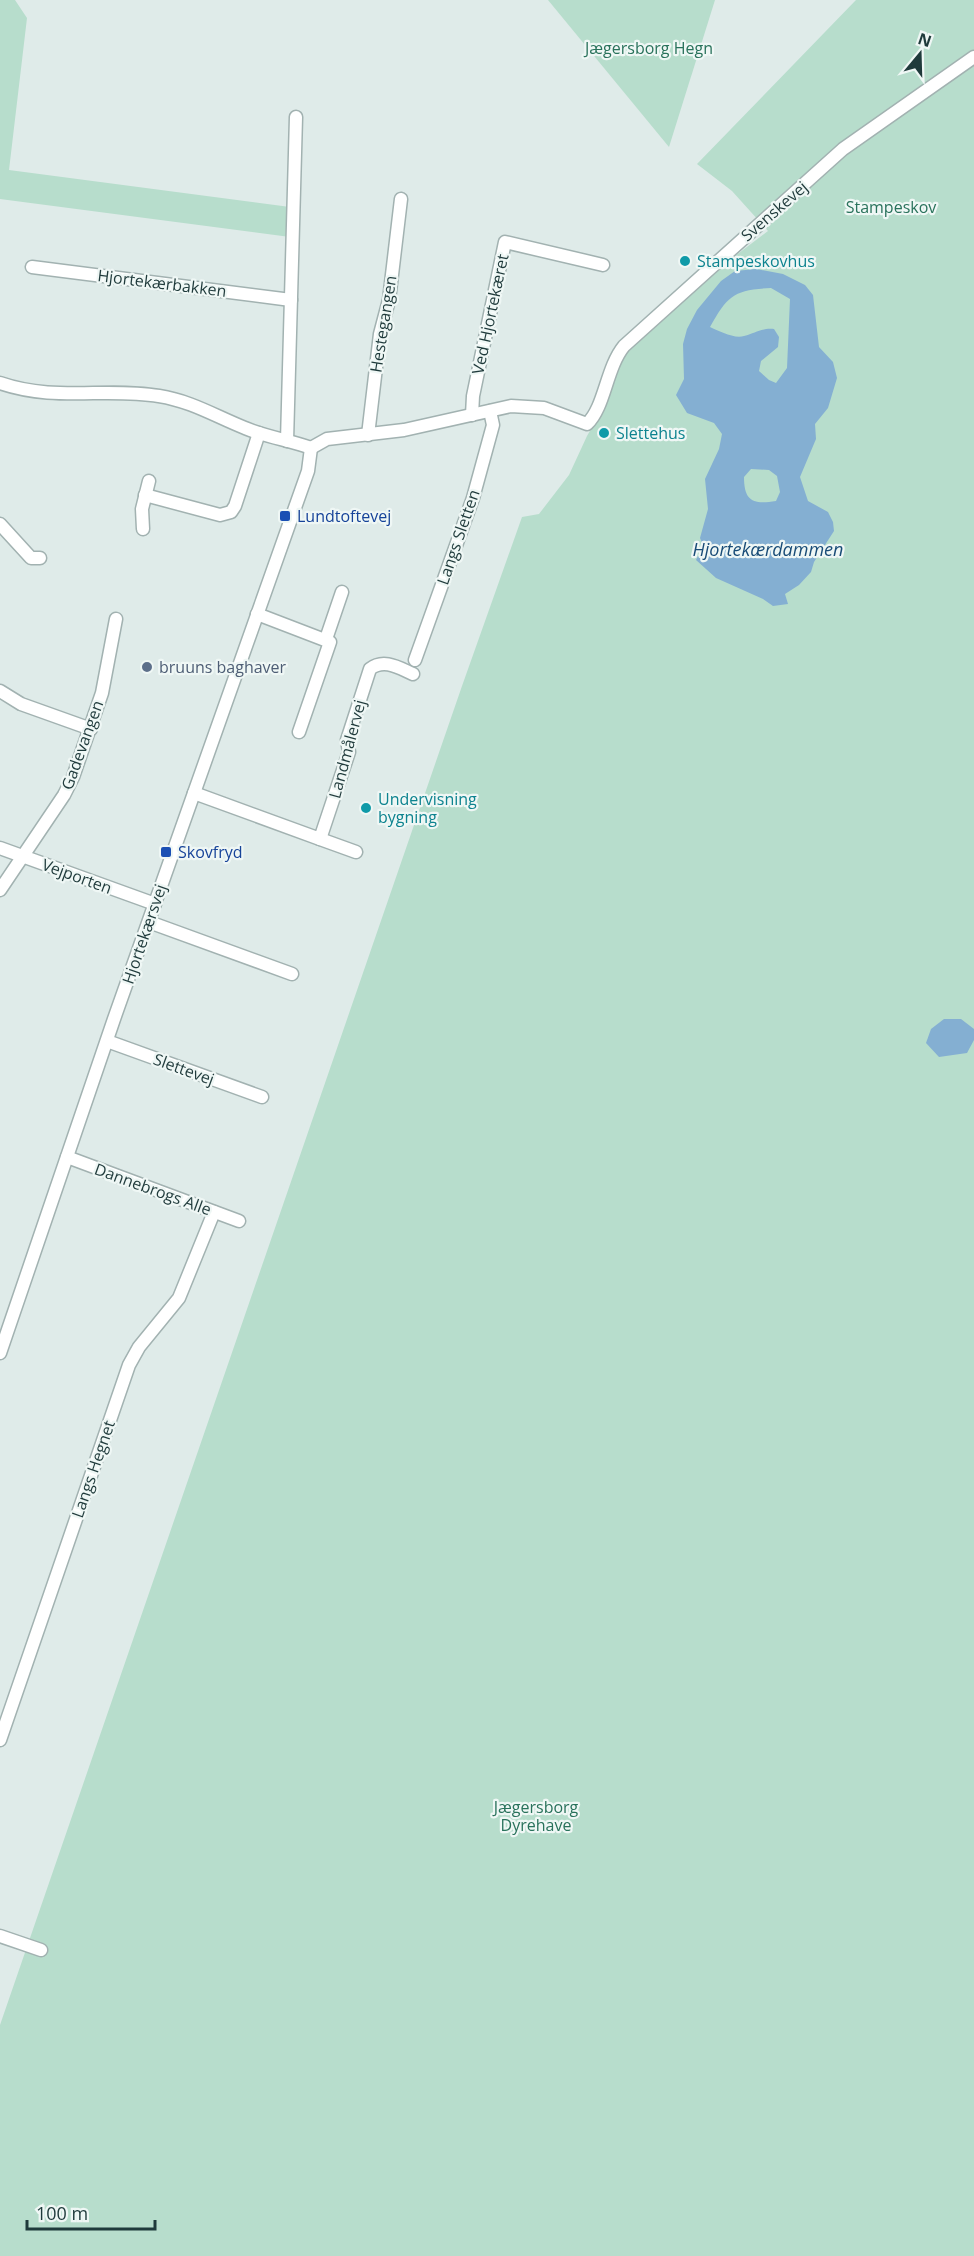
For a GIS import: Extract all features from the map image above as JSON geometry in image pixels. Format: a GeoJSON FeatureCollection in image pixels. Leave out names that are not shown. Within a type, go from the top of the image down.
{"type":"FeatureCollection","features":[{"type":"Feature","properties":{"kind":"street","name":"Svenskevej"},"geometry":{"type":"LineString","coordinates":[[490,411],[512,406],[528,406],[563,414],[587,424],[597,408],[612,365],[624,346],[843,149],[974,57]]}},
{"type":"Feature","properties":{"kind":"street"},"geometry":{"type":"LineString","coordinates":[[287,441],[296,117]]}},
{"type":"Feature","properties":{"kind":"street","name":"Hestegangen"},"geometry":{"type":"LineString","coordinates":[[368,435],[380,334],[389,300],[396,207]]}},
{"type":"Feature","properties":{"kind":"street","name":"Ved Hjortekæret"},"geometry":{"type":"LineString","coordinates":[[472,415],[473,396],[505,242],[603,265]]}},
{"type":"Feature","properties":{"kind":"street","name":"Hjortekærbakken"},"geometry":{"type":"LineString","coordinates":[[32,267],[291,300]]}},
{"type":"Feature","properties":{"kind":"street"},"geometry":{"type":"LineString","coordinates":[[0,383],[20,390],[47,394],[157,396],[199,406],[259,433],[310,448],[327,439],[368,435],[490,411]]}},
{"type":"Feature","properties":{"kind":"street","name":"Langs Sletten"},"geometry":{"type":"LineString","coordinates":[[415,660],[473,498],[493,425],[490,411]]}},
{"type":"Feature","properties":{"kind":"street"},"geometry":{"type":"LineString","coordinates":[[145,495],[220,515],[226,514],[235,506],[259,433]]}},
{"type":"Feature","properties":{"kind":"street","name":"Hjortekærsvej"},"geometry":{"type":"LineString","coordinates":[[0,1353],[107,1041],[308,471],[310,448]]}},
{"type":"Feature","properties":{"kind":"street"},"geometry":{"type":"LineString","coordinates":[[143,529],[142,509],[149,481]]}},
{"type":"Feature","properties":{"kind":"street"},"geometry":{"type":"LineString","coordinates":[[0,524],[31,558],[40,558]]}},
{"type":"Feature","properties":{"kind":"street"},"geometry":{"type":"LineString","coordinates":[[326,639],[342,592]]}},
{"type":"Feature","properties":{"kind":"street"},"geometry":{"type":"LineString","coordinates":[[257,614],[330,642],[299,732]]}},
{"type":"Feature","properties":{"kind":"street","name":"Gadevangen"},"geometry":{"type":"LineString","coordinates":[[0,890],[64,795],[73,777],[102,693],[117,619]]}},
{"type":"Feature","properties":{"kind":"street","name":"Landmålervej"},"geometry":{"type":"LineString","coordinates":[[320,839],[349,752],[347,740],[370,669],[377,664],[386,664],[413,674]]}},
{"type":"Feature","properties":{"kind":"street"},"geometry":{"type":"LineString","coordinates":[[0,691],[21,704],[91,729]]}},
{"type":"Feature","properties":{"kind":"street"},"geometry":{"type":"LineString","coordinates":[[194,793],[356,852]]}},
{"type":"Feature","properties":{"kind":"street","name":"Vejporten"},"geometry":{"type":"LineString","coordinates":[[0,848],[155,904]]}},
{"type":"Feature","properties":{"kind":"street"},"geometry":{"type":"LineString","coordinates":[[149,922],[292,974]]}},
{"type":"Feature","properties":{"kind":"street","name":"Slettevej"},"geometry":{"type":"LineString","coordinates":[[107,1041],[262,1097]]}},
{"type":"Feature","properties":{"kind":"street","name":"Dannebrogs Alle"},"geometry":{"type":"LineString","coordinates":[[67,1158],[239,1221]]}},
{"type":"Feature","properties":{"kind":"street","name":"Langs Hegnet"},"geometry":{"type":"LineString","coordinates":[[0,1740],[129,1365],[139,1347],[179,1298],[214,1212]]}},
{"type":"Feature","properties":{"kind":"street"},"geometry":{"type":"LineString","coordinates":[[0,1936],[41,1950]]}},
{"type":"Feature","properties":{"kind":"green space"},"geometry":{"type":"Polygon","coordinates":[[[0,0],[15,0],[27,18],[9,170],[290,207],[290,237],[0,199],[0,0]]]}},
{"type":"Feature","properties":{"kind":"green space","name":"Jægersborg Hegn"},"geometry":{"type":"Polygon","coordinates":[[[548,0],[715,0],[669,147],[548,0]]]}},
{"type":"Feature","properties":{"kind":"green space","name":"Jægersborg Dyrehave"},"geometry":{"type":"Polygon","coordinates":[[[856,0],[974,0],[974,2256],[0,2256],[0,2025],[522,517],[539,514],[569,475],[603,408],[624,355],[735,256],[768,231],[732,191],[697,164],[856,0]]]}},
{"type":"Feature","properties":{"kind":"water","name":"Hjortekærdammen"},"geometry":{"type":"Polygon","coordinates":[[[756,269],[783,274],[805,285],[813,295],[819,347],[833,362],[837,378],[828,408],[815,424],[816,439],[800,477],[808,501],[828,512],[834,531],[814,562],[811,572],[799,585],[785,594],[788,604],[773,606],[763,599],[716,578],[696,560],[698,556],[704,556],[706,553],[700,538],[708,509],[705,479],[719,449],[722,434],[714,423],[687,413],[676,395],[684,379],[683,344],[687,329],[697,310],[721,281],[735,271],[756,269]],[[771,288],[748,290],[733,296],[727,301],[710,327],[740,337],[774,329],[779,337],[778,347],[761,361],[759,371],[776,383],[787,368],[790,299],[771,288]],[[751,469],[744,477],[744,485],[751,500],[776,501],[780,492],[777,476],[769,470],[751,469]]]}},
{"type":"Feature","properties":{"kind":"water"},"geometry":{"type":"Polygon","coordinates":[[[944,1019],[961,1019],[974,1029],[974,1040],[967,1053],[939,1057],[926,1043],[931,1029],[944,1019]]]}},
{"type":"Feature","properties":{"kind":"place","name":"Stampeskovhus"},"geometry":{"type":"Point","coordinates":[685,261]}},
{"type":"Feature","properties":{"kind":"place","name":"Slettehus"},"geometry":{"type":"Point","coordinates":[604,433]}},
{"type":"Feature","properties":{"kind":"place","name":"Lundtoftevej"},"geometry":{"type":"Point","coordinates":[285,516]}},
{"type":"Feature","properties":{"kind":"place","name":"bruuns baghaver"},"geometry":{"type":"Point","coordinates":[147,667]}},
{"type":"Feature","properties":{"kind":"place","name":"Undervisning bygning"},"geometry":{"type":"Point","coordinates":[366,808]}},
{"type":"Feature","properties":{"kind":"place","name":"Skovfryd"},"geometry":{"type":"Point","coordinates":[166,852]}},
{"type":"Feature","properties":{"kind":"park label","name":"Stampeskov"},"geometry":{"type":"Point","coordinates":[891,207]}}]}
